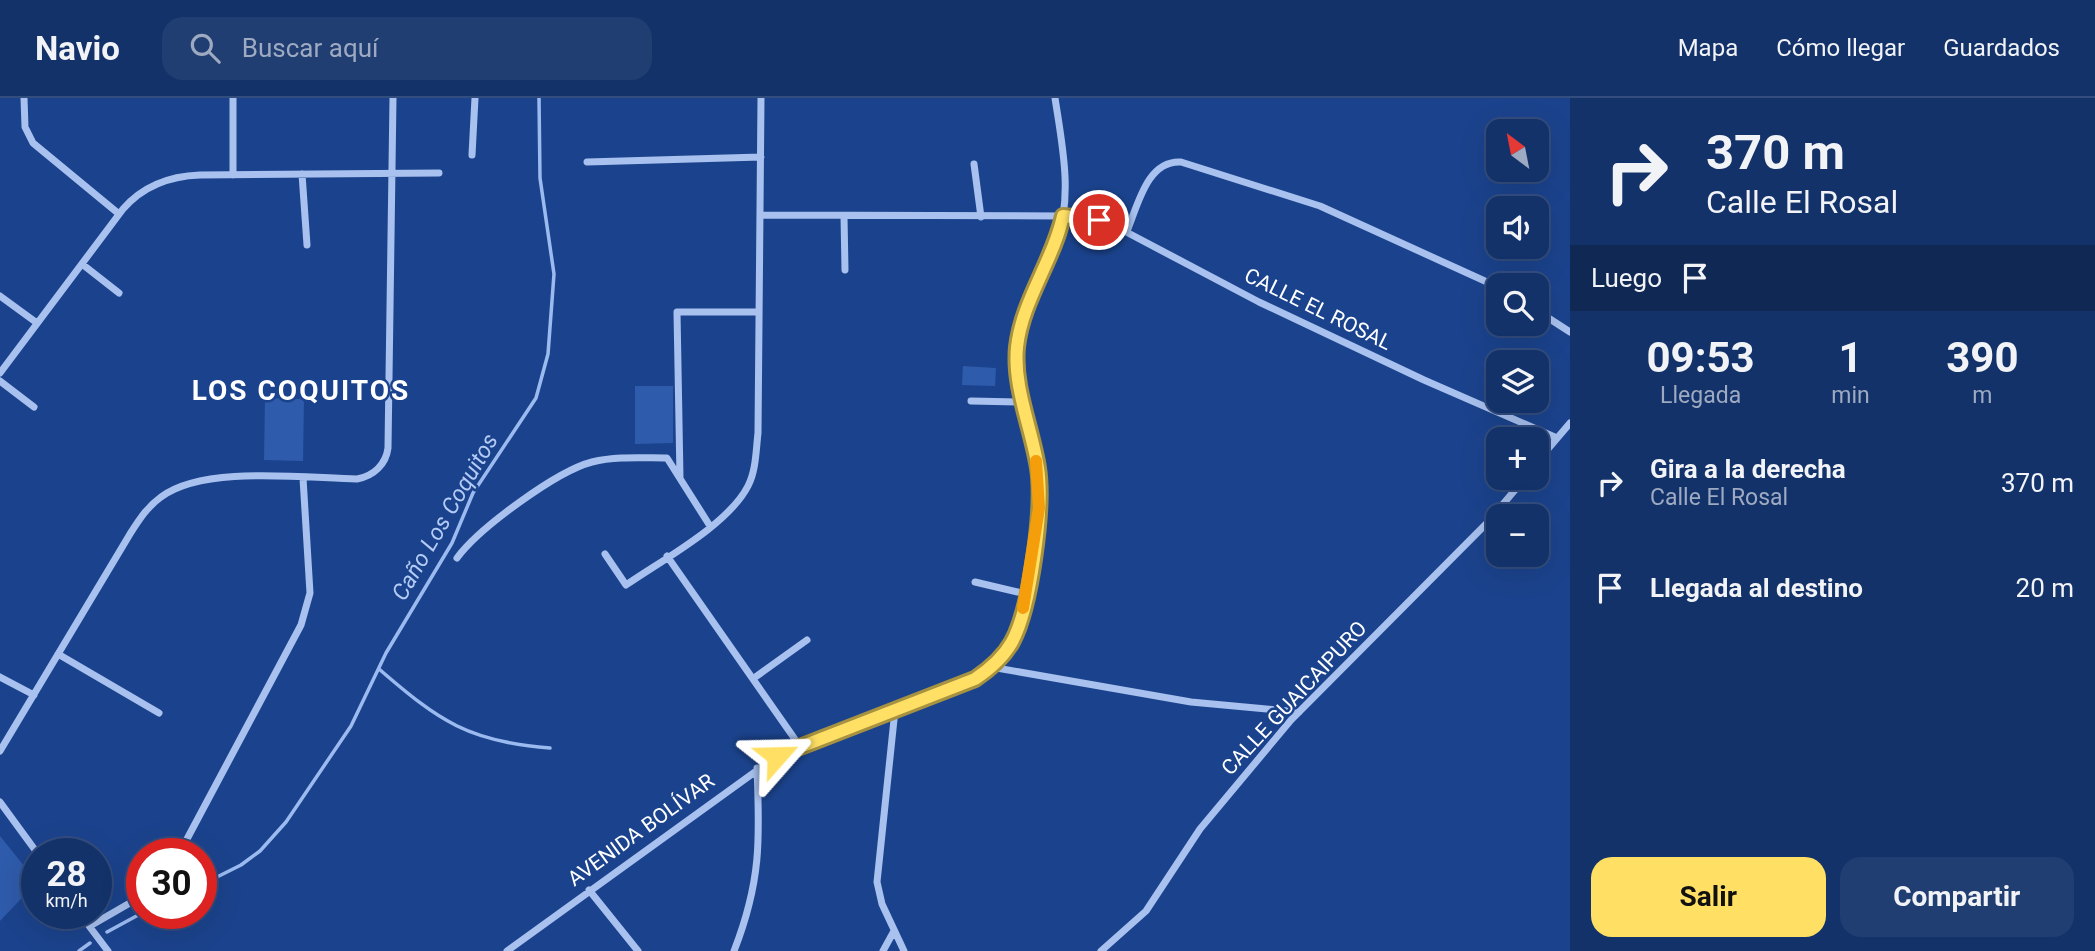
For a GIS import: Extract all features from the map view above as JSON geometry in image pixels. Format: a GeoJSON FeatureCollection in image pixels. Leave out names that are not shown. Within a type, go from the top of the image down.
{"type":"FeatureCollection","features":[{"type":"Feature","properties":{"kind":"street"},"geometry":{"type":"LineString","coordinates":[[24,98],[26,127],[33,143],[120,214]]}},
{"type":"Feature","properties":{"kind":"street"},"geometry":{"type":"LineString","coordinates":[[233,98],[233,175]]}},
{"type":"Feature","properties":{"kind":"street"},"geometry":{"type":"LineString","coordinates":[[0,751],[143,514],[159,498],[180,486],[217,477],[364,478],[378,469],[387,456],[393,98]]}},
{"type":"Feature","properties":{"kind":"street"},"geometry":{"type":"LineString","coordinates":[[472,155],[475,98]]}},
{"type":"Feature","properties":{"kind":"street"},"geometry":{"type":"LineString","coordinates":[[605,554],[626,584],[710,526],[738,501],[752,474],[758,433],[761,98]]}},
{"type":"Feature","properties":{"kind":"street","name":"AVENIDA BOLÍVAR"},"geometry":{"type":"LineString","coordinates":[[506,951],[757,768],[799,745],[957,687],[991,667],[1013,640],[1026,594],[1036,537],[1040,488],[1018,367],[1020,329],[1054,250],[1063,216],[1065,174],[1055,98]]}},
{"type":"Feature","properties":{"kind":"street"},"geometry":{"type":"LineString","coordinates":[[587,162],[761,157]]}},
{"type":"Feature","properties":{"kind":"street"},"geometry":{"type":"LineString","coordinates":[[1127,231],[1155,170],[1166,162],[1181,162],[1320,206],[1486,282]]}},
{"type":"Feature","properties":{"kind":"street"},"geometry":{"type":"LineString","coordinates":[[974,164],[981,217]]}},
{"type":"Feature","properties":{"kind":"street"},"geometry":{"type":"LineString","coordinates":[[0,373],[120,214],[143,191],[173,178],[439,173]]}},
{"type":"Feature","properties":{"kind":"street"},"geometry":{"type":"LineString","coordinates":[[303,174],[307,245]]}},
{"type":"Feature","properties":{"kind":"street","name":"CALLE EL ROSAL"},"geometry":{"type":"LineString","coordinates":[[760,215],[1063,216],[1099,220],[1127,231],[1259,302],[1424,380],[1557,438]]}},
{"type":"Feature","properties":{"kind":"street"},"geometry":{"type":"LineString","coordinates":[[844,216],[845,270]]}},
{"type":"Feature","properties":{"kind":"street"},"geometry":{"type":"LineString","coordinates":[[82,264],[119,293]]}},
{"type":"Feature","properties":{"kind":"street"},"geometry":{"type":"LineString","coordinates":[[0,296],[37,323]]}},
{"type":"Feature","properties":{"kind":"street"},"geometry":{"type":"LineString","coordinates":[[681,479],[677,312],[758,312]]}},
{"type":"Feature","properties":{"kind":"street"},"geometry":{"type":"LineString","coordinates":[[1549,318],[1570,332]]}},
{"type":"Feature","properties":{"kind":"street"},"geometry":{"type":"LineString","coordinates":[[0,381],[34,407]]}},
{"type":"Feature","properties":{"kind":"street"},"geometry":{"type":"LineString","coordinates":[[971,401],[1024,402]]}},
{"type":"Feature","properties":{"kind":"street"},"geometry":{"type":"LineString","coordinates":[[1549,448],[1570,423]]}},
{"type":"Feature","properties":{"kind":"street"},"geometry":{"type":"LineString","coordinates":[[457,558],[488,527],[564,474],[606,459],[667,458],[710,526]]}},
{"type":"Feature","properties":{"kind":"street"},"geometry":{"type":"LineString","coordinates":[[188,838],[302,625],[310,593],[303,478]]}},
{"type":"Feature","properties":{"kind":"street","name":"CALLE GUAICAIPURO"},"geometry":{"type":"LineString","coordinates":[[1101,951],[1146,911],[1200,829],[1299,712],[1488,522],[1515,490]]}},
{"type":"Feature","properties":{"kind":"street"},"geometry":{"type":"LineString","coordinates":[[667,556],[799,745]]}},
{"type":"Feature","properties":{"kind":"street"},"geometry":{"type":"LineString","coordinates":[[975,582],[1026,594]]}},
{"type":"Feature","properties":{"kind":"street"},"geometry":{"type":"LineString","coordinates":[[754,678],[807,640]]}},
{"type":"Feature","properties":{"kind":"street"},"geometry":{"type":"LineString","coordinates":[[58,654],[159,713]]}},
{"type":"Feature","properties":{"kind":"street"},"geometry":{"type":"LineString","coordinates":[[991,667],[1191,702],[1299,712]]}},
{"type":"Feature","properties":{"kind":"street"},"geometry":{"type":"LineString","coordinates":[[0,677],[34,695]]}},
{"type":"Feature","properties":{"kind":"street"},"geometry":{"type":"LineString","coordinates":[[895,710],[877,883],[878,893],[904,951]]}},
{"type":"Feature","properties":{"kind":"street"},"geometry":{"type":"LineString","coordinates":[[734,951],[755,886],[760,826],[757,768]]}},
{"type":"Feature","properties":{"kind":"street"},"geometry":{"type":"LineString","coordinates":[[0,802],[26,838]]}},
{"type":"Feature","properties":{"kind":"street"},"geometry":{"type":"LineString","coordinates":[[589,890],[638,951]]}},
{"type":"Feature","properties":{"kind":"street"},"geometry":{"type":"LineString","coordinates":[[92,929],[108,951]]}},
{"type":"Feature","properties":{"kind":"street"},"geometry":{"type":"LineString","coordinates":[[883,951],[894,931]]}},
{"type":"Feature","properties":{"kind":"shaded area"},"geometry":{"type":"Polygon","coordinates":[[[963,366],[996,368],[995,386],[962,385],[963,366]]]}},
{"type":"Feature","properties":{"kind":"shaded area"},"geometry":{"type":"Polygon","coordinates":[[[635,386],[673,386],[673,443],[635,444],[635,386]]]}},
{"type":"Feature","properties":{"kind":"shaded area"},"geometry":{"type":"Polygon","coordinates":[[[265,398],[304,399],[303,461],[264,460],[265,398]]]}},
{"type":"Feature","properties":{"kind":"shaded area"},"geometry":{"type":"Polygon","coordinates":[[[0,836],[21,862],[21,899],[0,921],[0,836]]]}},
{"type":"Feature","properties":{"kind":"waterway","name":"Caño Los Coquitos"},"geometry":{"type":"LineString","coordinates":[[217,877],[241,865],[260,851],[286,822],[351,726],[386,653],[452,543],[473,493],[536,398],[548,354],[554,274],[540,178],[539,98]]}},
{"type":"Feature","properties":{"kind":"waterway"},"geometry":{"type":"LineString","coordinates":[[379,669],[420,702],[457,726],[498,740],[550,748]]}},
{"type":"Feature","properties":{"kind":"waterway","name":"Caño Los Coquitos"},"geometry":{"type":"LineString","coordinates":[[107,932],[126,922]]}},
{"type":"Feature","properties":{"kind":"waterway","name":"Caño Los Coquitos"},"geometry":{"type":"LineString","coordinates":[[79,951],[90,943]]}},
{"type":"Feature","properties":{"kind":"slow traffic"},"geometry":{"type":"LineString","coordinates":[[1023,608],[1039,508],[1040,488],[1036,461]]}},
{"type":"Feature","properties":{"kind":"district","name":"LOS COQUITOS"},"geometry":{"type":"Point","coordinates":[301,390]}},
{"type":"Feature","properties":{"kind":"route"},"geometry":{"type":"LineString","coordinates":[[777,756],[816,738],[975,679],[997,662],[1013,640],[1025,599],[1036,537],[1040,488],[1020,384],[1017,349],[1020,329],[1025,312],[1049,262],[1063,216],[1099,220]]}}]}
